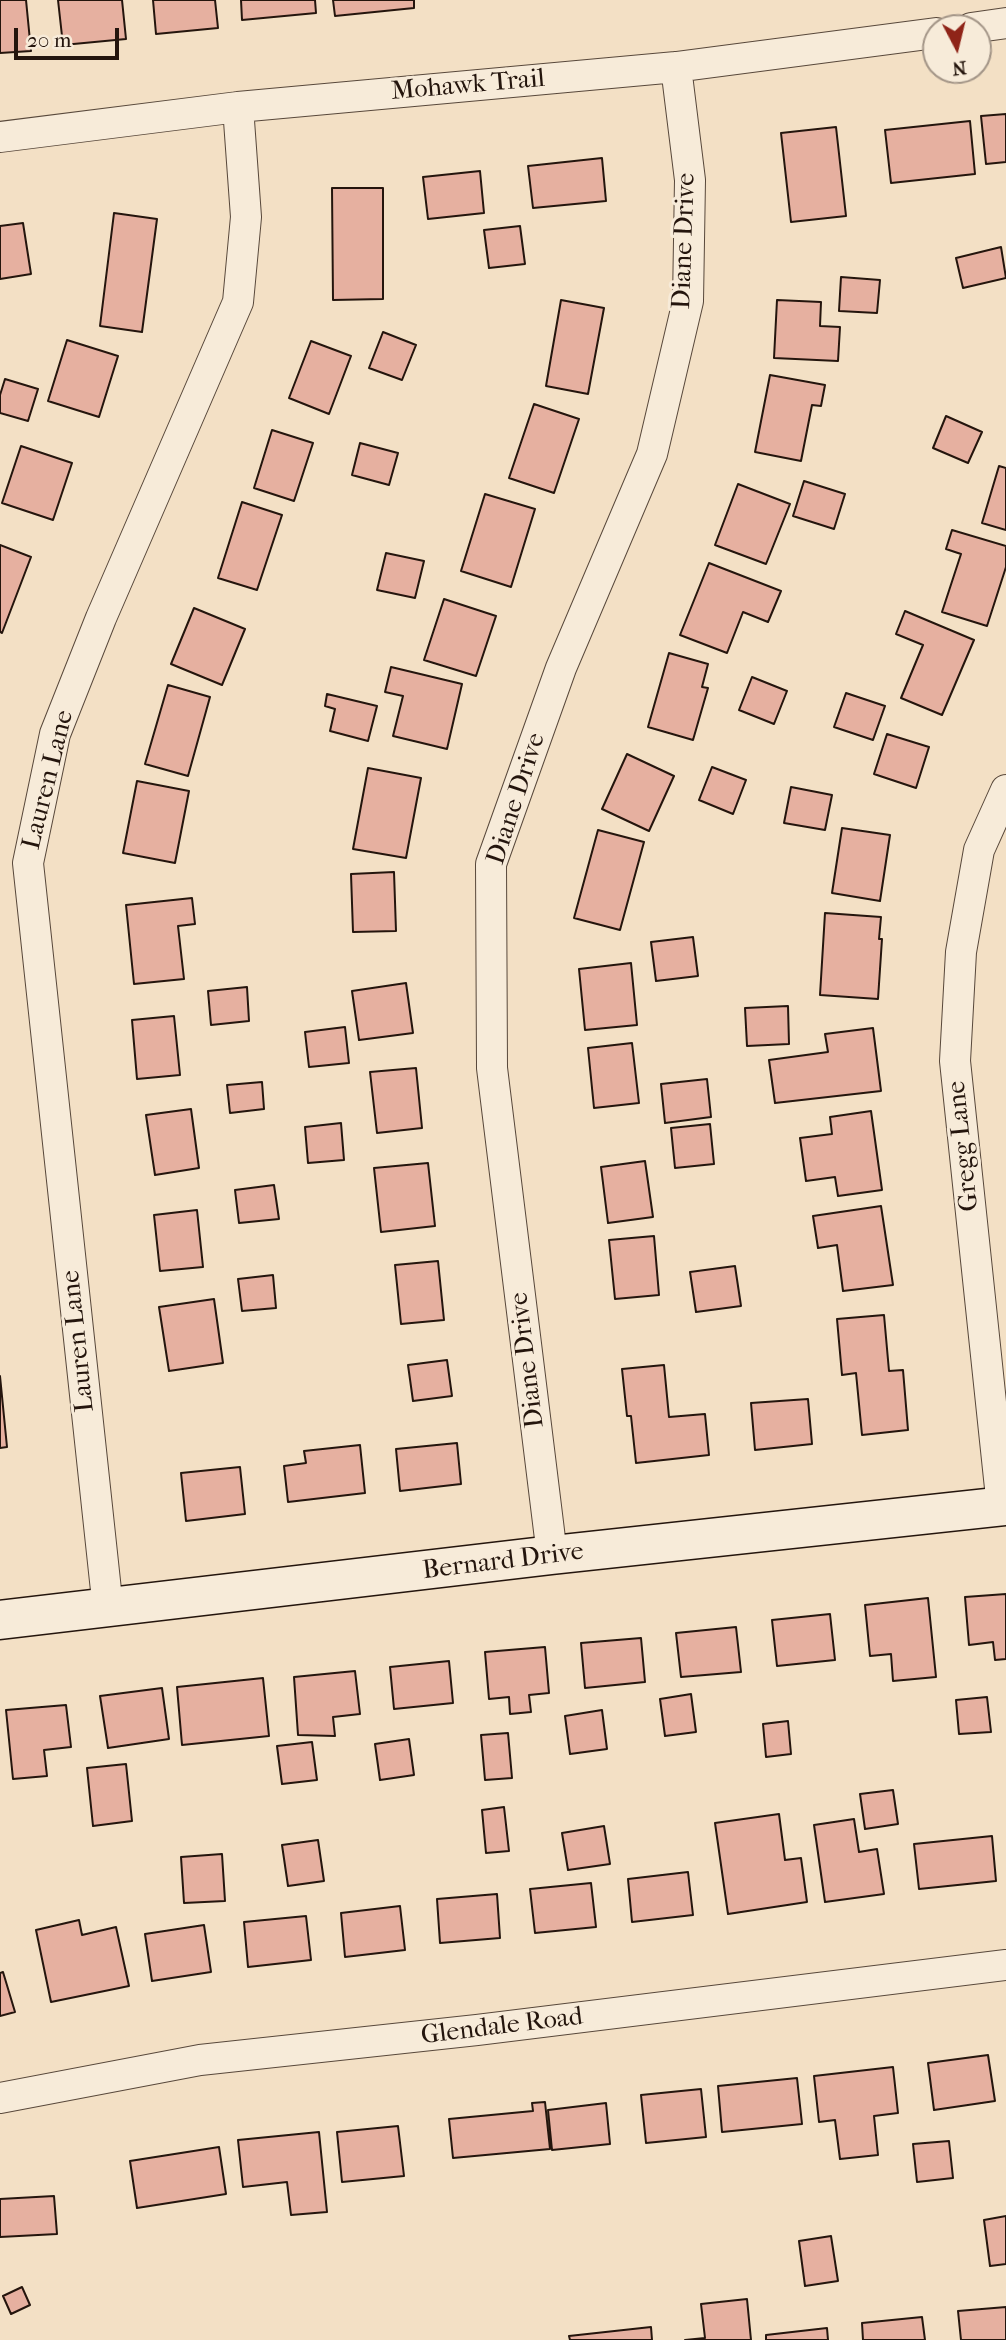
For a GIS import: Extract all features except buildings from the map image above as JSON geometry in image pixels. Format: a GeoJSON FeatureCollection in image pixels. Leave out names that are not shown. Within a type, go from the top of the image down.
{"type":"FeatureCollection","features":[{"type":"Feature","properties":{"kind":"street","name":"Mohawk Trail"},"geometry":{"type":"LineString","coordinates":[[0,138],[238,107],[676,66],[922,35]]}},
{"type":"Feature","properties":{"kind":"street","name":"Diane Drive"},"geometry":{"type":"LineString","coordinates":[[552,1555],[492,1068],[491,864],[561,668],[652,454],[688,301],[690,180],[676,66]]}},
{"type":"Feature","properties":{"kind":"street","name":"Lauren Lane"},"geometry":{"type":"LineString","coordinates":[[108,1609],[27,863],[55,734],[101,618],[238,302],[246,217],[238,107]]}},
{"type":"Feature","properties":{"kind":"street","name":"Gregg Lane"},"geometry":{"type":"LineString","coordinates":[[1004,1506],[955,1061],[961,952],[979,850],[1006,790]]}},
{"type":"Feature","properties":{"kind":"street","name":"Bernard Drive"},"geometry":{"type":"LineString","coordinates":[[0,1620],[552,1555],[1004,1506]]}},
{"type":"Feature","properties":{"kind":"street","name":"Glendale Road"},"geometry":{"type":"LineString","coordinates":[[0,2098],[200,2060],[490,2029],[1006,1965]]}}]}
